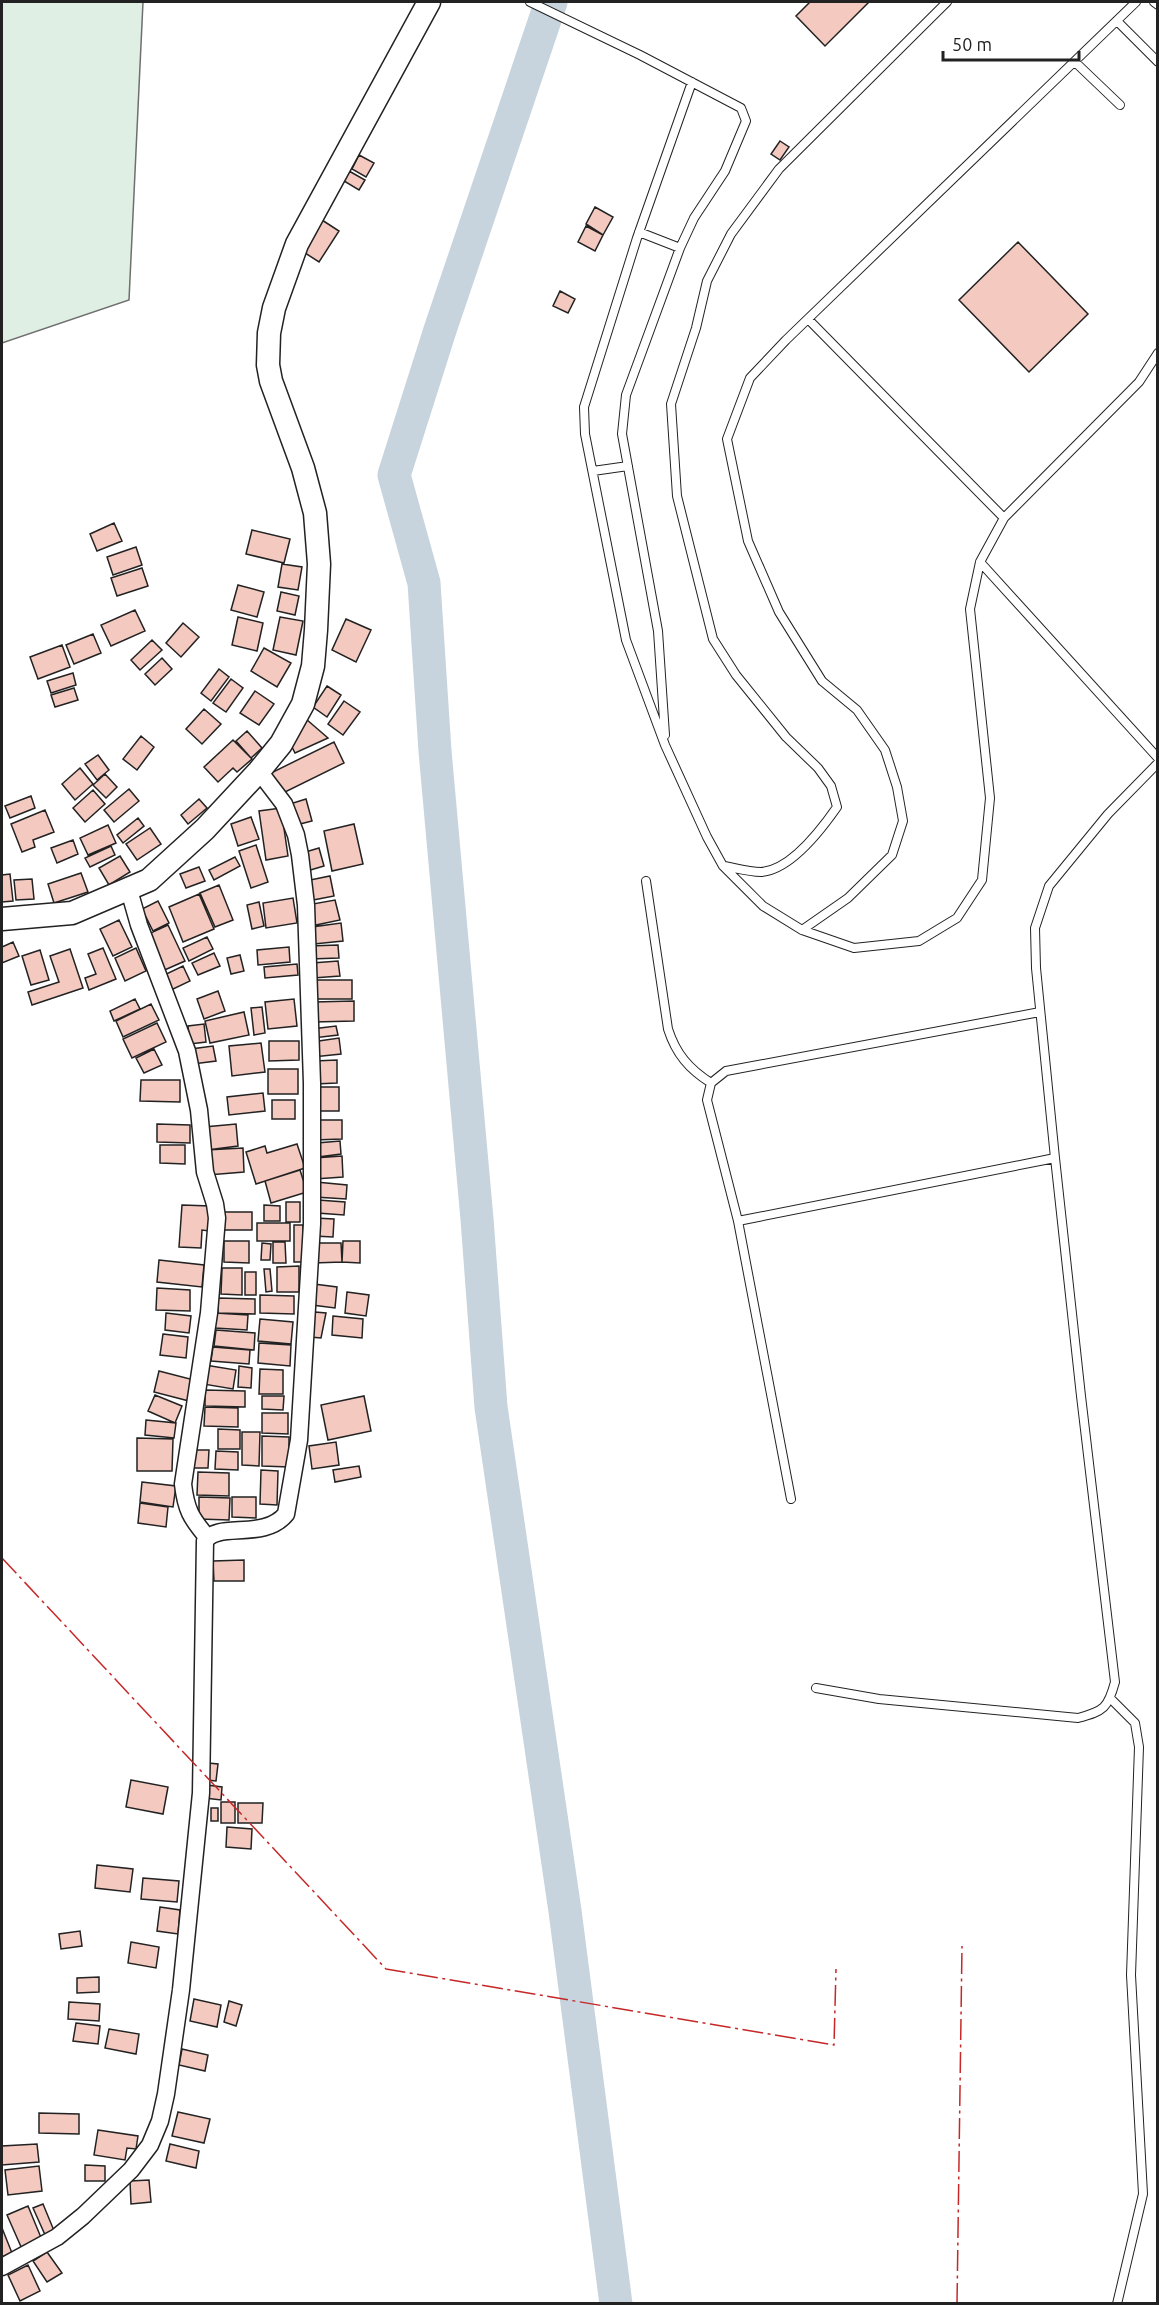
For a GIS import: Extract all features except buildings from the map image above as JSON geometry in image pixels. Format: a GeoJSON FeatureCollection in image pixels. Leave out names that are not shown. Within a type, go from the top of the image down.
{"type":"FeatureCollection","features":[{"type":"Feature","properties":{"kind":"main road"},"geometry":{"type":"LineString","coordinates":[[2,919],[72,913],[129,890],[162,871],[259,771],[289,731],[303,704],[313,666],[319,564],[315,513],[303,468],[271,381],[267,350],[274,308],[297,244],[429,2]]}},
{"type":"Feature","properties":{"kind":"street"},"geometry":{"type":"LineString","coordinates":[[2,2267],[57,2237],[84,2216],[131,2170],[150,2145],[160,2121],[181,1990],[201,1793],[205,1544],[207,1537],[215,1533],[266,1528],[279,1522],[286,1514],[299,1440],[313,1191],[306,905],[300,855],[290,817],[284,804],[259,771]]}},
{"type":"Feature","properties":{"kind":"street"},"geometry":{"type":"LineString","coordinates":[[129,890],[139,925],[187,1051],[200,1110],[205,1172],[217,1218],[209,1312],[183,1484],[191,1518],[207,1537]]}},
{"type":"Feature","properties":{"kind":"lane"},"geometry":{"type":"LineString","coordinates":[[530,2],[640,55],[741,108],[746,121],[725,171],[693,218],[626,395],[622,434],[658,631],[665,745]]}},
{"type":"Feature","properties":{"kind":"lane"},"geometry":{"type":"LineString","coordinates":[[723,866],[762,872],[788,862],[817,835],[837,807],[831,786],[818,768],[786,737],[750,693],[713,639],[677,496],[671,404],[696,328],[707,281],[731,234],[779,169],[947,2]]}},
{"type":"Feature","properties":{"kind":"lane"},"geometry":{"type":"LineString","coordinates":[[802,930],[848,898],[892,855],[903,821],[897,787],[885,750],[857,710],[822,681],[779,612],[748,541],[728,440],[750,378],[1136,2]]}},
{"type":"Feature","properties":{"kind":"lane"},"geometry":{"type":"LineString","coordinates":[[1154,2],[1158,5]]}},
{"type":"Feature","properties":{"kind":"lane"},"geometry":{"type":"LineString","coordinates":[[1117,21],[1158,62]]}},
{"type":"Feature","properties":{"kind":"lane"},"geometry":{"type":"LineString","coordinates":[[1075,62],[1120,105]]}},
{"type":"Feature","properties":{"kind":"lane"},"geometry":{"type":"LineString","coordinates":[[692,82],[639,232],[584,407],[585,434],[626,640],[665,745],[707,837],[723,866],[763,906],[802,930],[854,948],[919,941],[957,918],[981,880],[990,798],[970,609],[980,562],[1004,518],[1139,382],[1158,353]]}},
{"type":"Feature","properties":{"kind":"lane"},"geometry":{"type":"LineString","coordinates":[[639,232],[680,248]]}},
{"type":"Feature","properties":{"kind":"lane"},"geometry":{"type":"LineString","coordinates":[[808,319],[1004,518]]}},
{"type":"Feature","properties":{"kind":"lane"},"geometry":{"type":"LineString","coordinates":[[593,471],[628,466]]}},
{"type":"Feature","properties":{"kind":"lane"},"geometry":{"type":"LineString","coordinates":[[980,562],[1158,758]]}},
{"type":"Feature","properties":{"kind":"lane"},"geometry":{"type":"LineString","coordinates":[[816,1688],[879,1699],[1078,1718],[1099,1713],[1111,1699],[1115,1682],[1055,1158],[1036,968],[1035,928],[1049,886],[1108,814],[1158,763]]}},
{"type":"Feature","properties":{"kind":"lane"},"geometry":{"type":"LineString","coordinates":[[645,881],[668,1029],[674,1046],[688,1066],[711,1083]]}},
{"type":"Feature","properties":{"kind":"lane"},"geometry":{"type":"LineString","coordinates":[[791,1499],[738,1221],[707,1100],[711,1083],[726,1071],[1040,1012]]}},
{"type":"Feature","properties":{"kind":"lane"},"geometry":{"type":"LineString","coordinates":[[738,1221],[1055,1158]]}},
{"type":"Feature","properties":{"kind":"lane"},"geometry":{"type":"LineString","coordinates":[[1111,1699],[1135,1723],[1139,1747],[1131,1975],[1143,2194],[1117,2304]]}},
{"type":"Feature","properties":{"kind":"green space"},"geometry":{"type":"Polygon","coordinates":[[[2,2],[143,2],[129,300],[2,343],[2,2]]]}},
{"type":"Feature","properties":{"kind":"waterway"},"geometry":{"type":"LineString","coordinates":[[551,2],[440,330],[394,475],[424,583],[435,751],[477,1219],[491,1407],[565,1911],[616,2304]]}},
{"type":"Feature","properties":{"kind":"power"},"geometry":{"type":"LineString","coordinates":[[2,1558],[386,1969],[834,2045],[836,1969]]}},
{"type":"Feature","properties":{"kind":"power"},"geometry":{"type":"LineString","coordinates":[[957,2304],[962,1946]]}}]}
